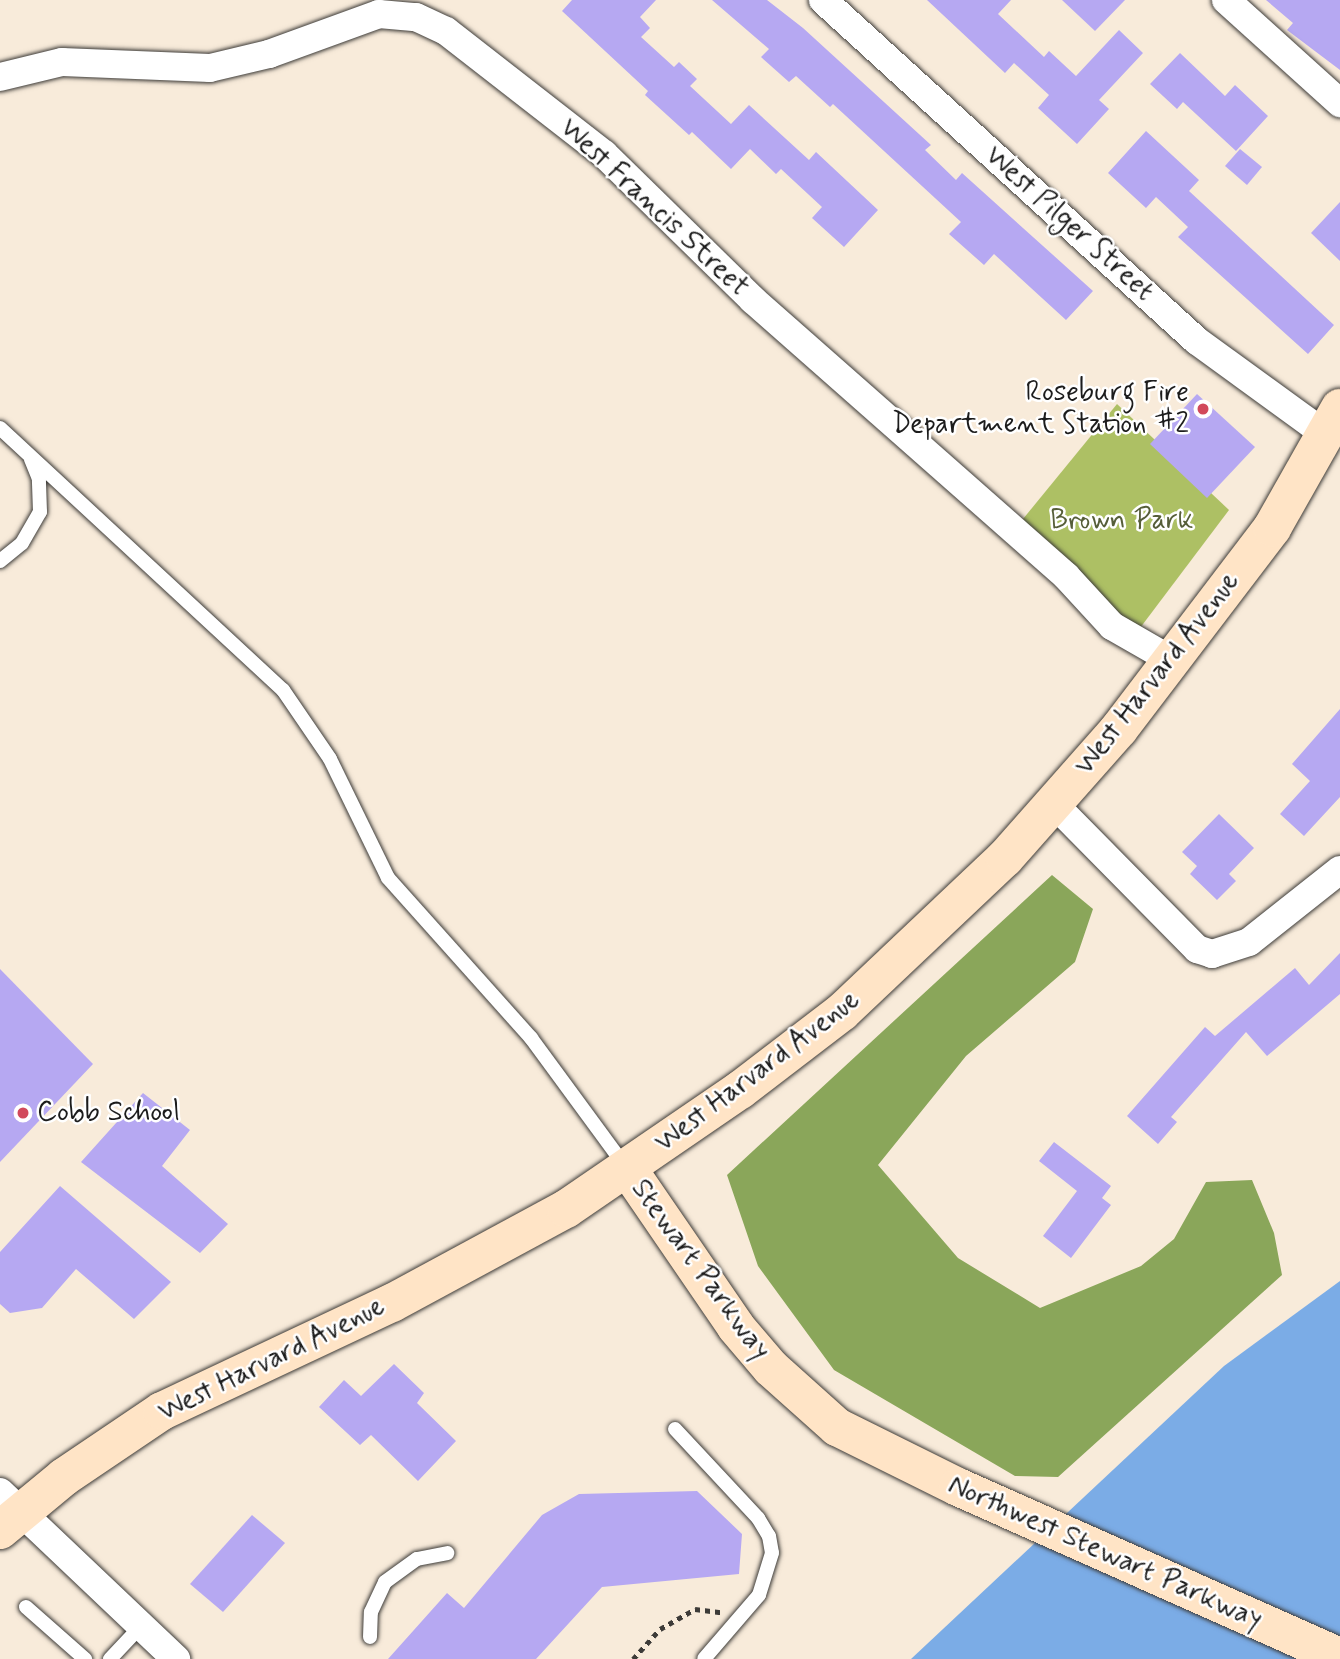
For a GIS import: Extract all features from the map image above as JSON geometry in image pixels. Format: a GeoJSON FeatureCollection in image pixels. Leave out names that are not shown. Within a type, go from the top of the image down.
{"type":"FeatureCollection","features":[{"type":"Feature","properties":{"kind":"main road","name":"West Harvard Avenue"},"geometry":{"type":"LineString","coordinates":[[7,1511],[162,1411],[459,1269],[628,1169],[842,1012],[945,920],[1054,804],[1173,661],[1272,528],[1333,421]]}},
{"type":"Feature","properties":{"kind":"main road","name":"Stewart Parkway"},"geometry":{"type":"LineString","coordinates":[[628,1169],[736,1327],[762,1357],[837,1427],[871,1447]]}},
{"type":"Feature","properties":{"kind":"main road","name":"Northwest Stewart Parkway"},"geometry":{"type":"LineString","coordinates":[[871,1447],[1340,1657]]}},
{"type":"Feature","properties":{"kind":"street","name":"West Pilger Street"},"geometry":{"type":"LineString","coordinates":[[823,0],[1197,341],[1333,421]]}},
{"type":"Feature","properties":{"kind":"street"},"geometry":{"type":"LineString","coordinates":[[1226,0],[1340,103]]}},
{"type":"Feature","properties":{"kind":"street","name":"West Francis Street"},"geometry":{"type":"LineString","coordinates":[[0,77],[62,62],[210,68],[270,54],[379,15],[415,17],[446,31],[604,154],[753,300],[1066,576],[1112,626],[1173,661]]}},
{"type":"Feature","properties":{"kind":"street"},"geometry":{"type":"LineString","coordinates":[[1054,804],[1197,949],[1212,954],[1249,942],[1340,870]]}},
{"type":"Feature","properties":{"kind":"street"},"geometry":{"type":"LineString","coordinates":[[7,1511],[176,1659]]}},
{"type":"Feature","properties":{"kind":"lane"},"geometry":{"type":"LineString","coordinates":[[2,431],[283,690],[330,759],[388,878],[531,1038],[628,1169]]}},
{"type":"Feature","properties":{"kind":"lane"},"geometry":{"type":"LineString","coordinates":[[0,561],[22,543],[40,512],[39,479],[29,455]]}},
{"type":"Feature","properties":{"kind":"lane"},"geometry":{"type":"LineString","coordinates":[[675,1429],[741,1497],[769,1536],[769,1573],[737,1622],[704,1659]]}},
{"type":"Feature","properties":{"kind":"lane"},"geometry":{"type":"LineString","coordinates":[[370,1637],[371,1612],[385,1582],[416,1559],[447,1553]]}},
{"type":"Feature","properties":{"kind":"lane"},"geometry":{"type":"LineString","coordinates":[[26,1607],[85,1659]]}},
{"type":"Feature","properties":{"kind":"lane"},"geometry":{"type":"LineString","coordinates":[[110,1659],[141,1626]]}},
{"type":"Feature","properties":{"kind":"path"},"geometry":{"type":"LineString","coordinates":[[633,1659],[660,1629],[695,1609],[719,1611],[737,1622]]}},
{"type":"Feature","properties":{"kind":"green space","name":"Brown Park"},"geometry":{"type":"Polygon","coordinates":[[[1117,404],[1229,510],[1131,640],[1014,530],[1117,404]]]}},
{"type":"Feature","properties":{"kind":"green space"},"geometry":{"type":"Polygon","coordinates":[[[1052,875],[1093,909],[1075,962],[966,1056],[878,1165],[958,1258],[1040,1308],[1141,1266],[1174,1239],[1206,1182],[1252,1180],[1274,1233],[1282,1275],[1058,1477],[1015,1476],[834,1370],[758,1266],[727,1175],[1052,875]]]}},
{"type":"Feature","properties":{"kind":"water"},"geometry":{"type":"Polygon","coordinates":[[[1340,1281],[1340,1659],[911,1659],[1224,1366],[1340,1281]]]}},
{"type":"Feature","properties":{"kind":"building"},"geometry":{"type":"Polygon","coordinates":[[[572,0],[656,0],[640,17],[650,28],[641,37],[674,67],[679,62],[697,79],[690,86],[731,124],[749,105],[809,160],[816,152],[878,210],[844,247],[812,218],[822,207],[781,169],[776,174],[750,149],[731,169],[692,132],[689,135],[645,95],[648,91],[562,11],[572,0]]]}},
{"type":"Feature","properties":{"kind":"building"},"geometry":{"type":"Polygon","coordinates":[[[712,0],[767,0],[803,28],[931,145],[925,150],[956,180],[962,173],[1093,291],[1066,320],[994,254],[984,265],[949,234],[961,222],[833,104],[830,107],[796,76],[789,82],[761,57],[769,49],[712,0]]]}},
{"type":"Feature","properties":{"kind":"building"},"geometry":{"type":"Polygon","coordinates":[[[927,0],[1011,0],[998,14],[1044,57],[1049,51],[1076,76],[1119,30],[1143,53],[1099,100],[1109,109],[1077,144],[1038,108],[1049,95],[1014,63],[1005,73],[927,0]]]}},
{"type":"Feature","properties":{"kind":"building"},"geometry":{"type":"Polygon","coordinates":[[[1062,0],[1125,0],[1095,31],[1062,0]]]}},
{"type":"Feature","properties":{"kind":"building"},"geometry":{"type":"Polygon","coordinates":[[[1266,0],[1340,0],[1340,70],[1287,30],[1293,23],[1266,0]]]}},
{"type":"Feature","properties":{"kind":"building"},"geometry":{"type":"Polygon","coordinates":[[[1180,53],[1225,96],[1235,85],[1268,116],[1236,151],[1183,102],[1177,109],[1150,84],[1180,53]]]}},
{"type":"Feature","properties":{"kind":"building"},"geometry":{"type":"Polygon","coordinates":[[[1146,131],[1199,180],[1189,191],[1334,325],[1308,354],[1178,237],[1188,227],[1156,197],[1146,208],[1108,173],[1146,131]]]}},
{"type":"Feature","properties":{"kind":"building"},"geometry":{"type":"Polygon","coordinates":[[[1240,149],[1262,167],[1247,185],[1225,166],[1240,149]]]}},
{"type":"Feature","properties":{"kind":"building"},"geometry":{"type":"Polygon","coordinates":[[[1340,202],[1340,261],[1311,233],[1340,202]]]}},
{"type":"Feature","properties":{"kind":"building"},"geometry":{"type":"Polygon","coordinates":[[[1197,394],[1255,447],[1207,498],[1150,444],[1197,394]]]}},
{"type":"Feature","properties":{"kind":"building"},"geometry":{"type":"Polygon","coordinates":[[[1340,709],[1340,797],[1304,836],[1280,814],[1310,781],[1292,764],[1340,709]]]}},
{"type":"Feature","properties":{"kind":"building"},"geometry":{"type":"Polygon","coordinates":[[[1219,814],[1254,848],[1229,874],[1236,881],[1217,900],[1190,874],[1197,866],[1182,852],[1219,814]]]}},
{"type":"Feature","properties":{"kind":"building"},"geometry":{"type":"Polygon","coordinates":[[[1340,953],[1340,994],[1267,1056],[1246,1032],[1171,1117],[1177,1122],[1158,1144],[1127,1116],[1205,1027],[1215,1036],[1295,968],[1309,985],[1340,953]]]}},
{"type":"Feature","properties":{"kind":"building","name":"Cobb School"},"geometry":{"type":"Polygon","coordinates":[[[0,969],[93,1064],[0,1162],[0,969]]]}},
{"type":"Feature","properties":{"kind":"building"},"geometry":{"type":"Polygon","coordinates":[[[143,1093],[190,1130],[162,1166],[228,1224],[200,1253],[81,1162],[143,1093]]]}},
{"type":"Feature","properties":{"kind":"building"},"geometry":{"type":"Polygon","coordinates":[[[1054,1142],[1111,1186],[1102,1198],[1111,1205],[1071,1258],[1043,1236],[1077,1191],[1039,1161],[1054,1142]]]}},
{"type":"Feature","properties":{"kind":"building"},"geometry":{"type":"Polygon","coordinates":[[[60,1186],[171,1282],[134,1319],[76,1269],[42,1308],[10,1313],[0,1304],[0,1252],[60,1186]]]}},
{"type":"Feature","properties":{"kind":"building"},"geometry":{"type":"Polygon","coordinates":[[[394,1364],[424,1393],[417,1403],[456,1441],[418,1481],[371,1435],[360,1445],[319,1407],[344,1380],[361,1396],[394,1364]]]}},
{"type":"Feature","properties":{"kind":"building"},"geometry":{"type":"Polygon","coordinates":[[[697,1491],[742,1534],[739,1574],[602,1587],[536,1659],[388,1659],[447,1593],[464,1608],[542,1515],[579,1494],[697,1491]]]}},
{"type":"Feature","properties":{"kind":"building"},"geometry":{"type":"Polygon","coordinates":[[[252,1515],[285,1543],[223,1612],[190,1584],[252,1515]]]}},
{"type":"Feature","properties":{"kind":"place","name":"Roseburg Fire Department Station #2"},"geometry":{"type":"Point","coordinates":[1203,409]}},
{"type":"Feature","properties":{"kind":"place","name":"Cobb School"},"geometry":{"type":"Point","coordinates":[23,1113]}}]}
